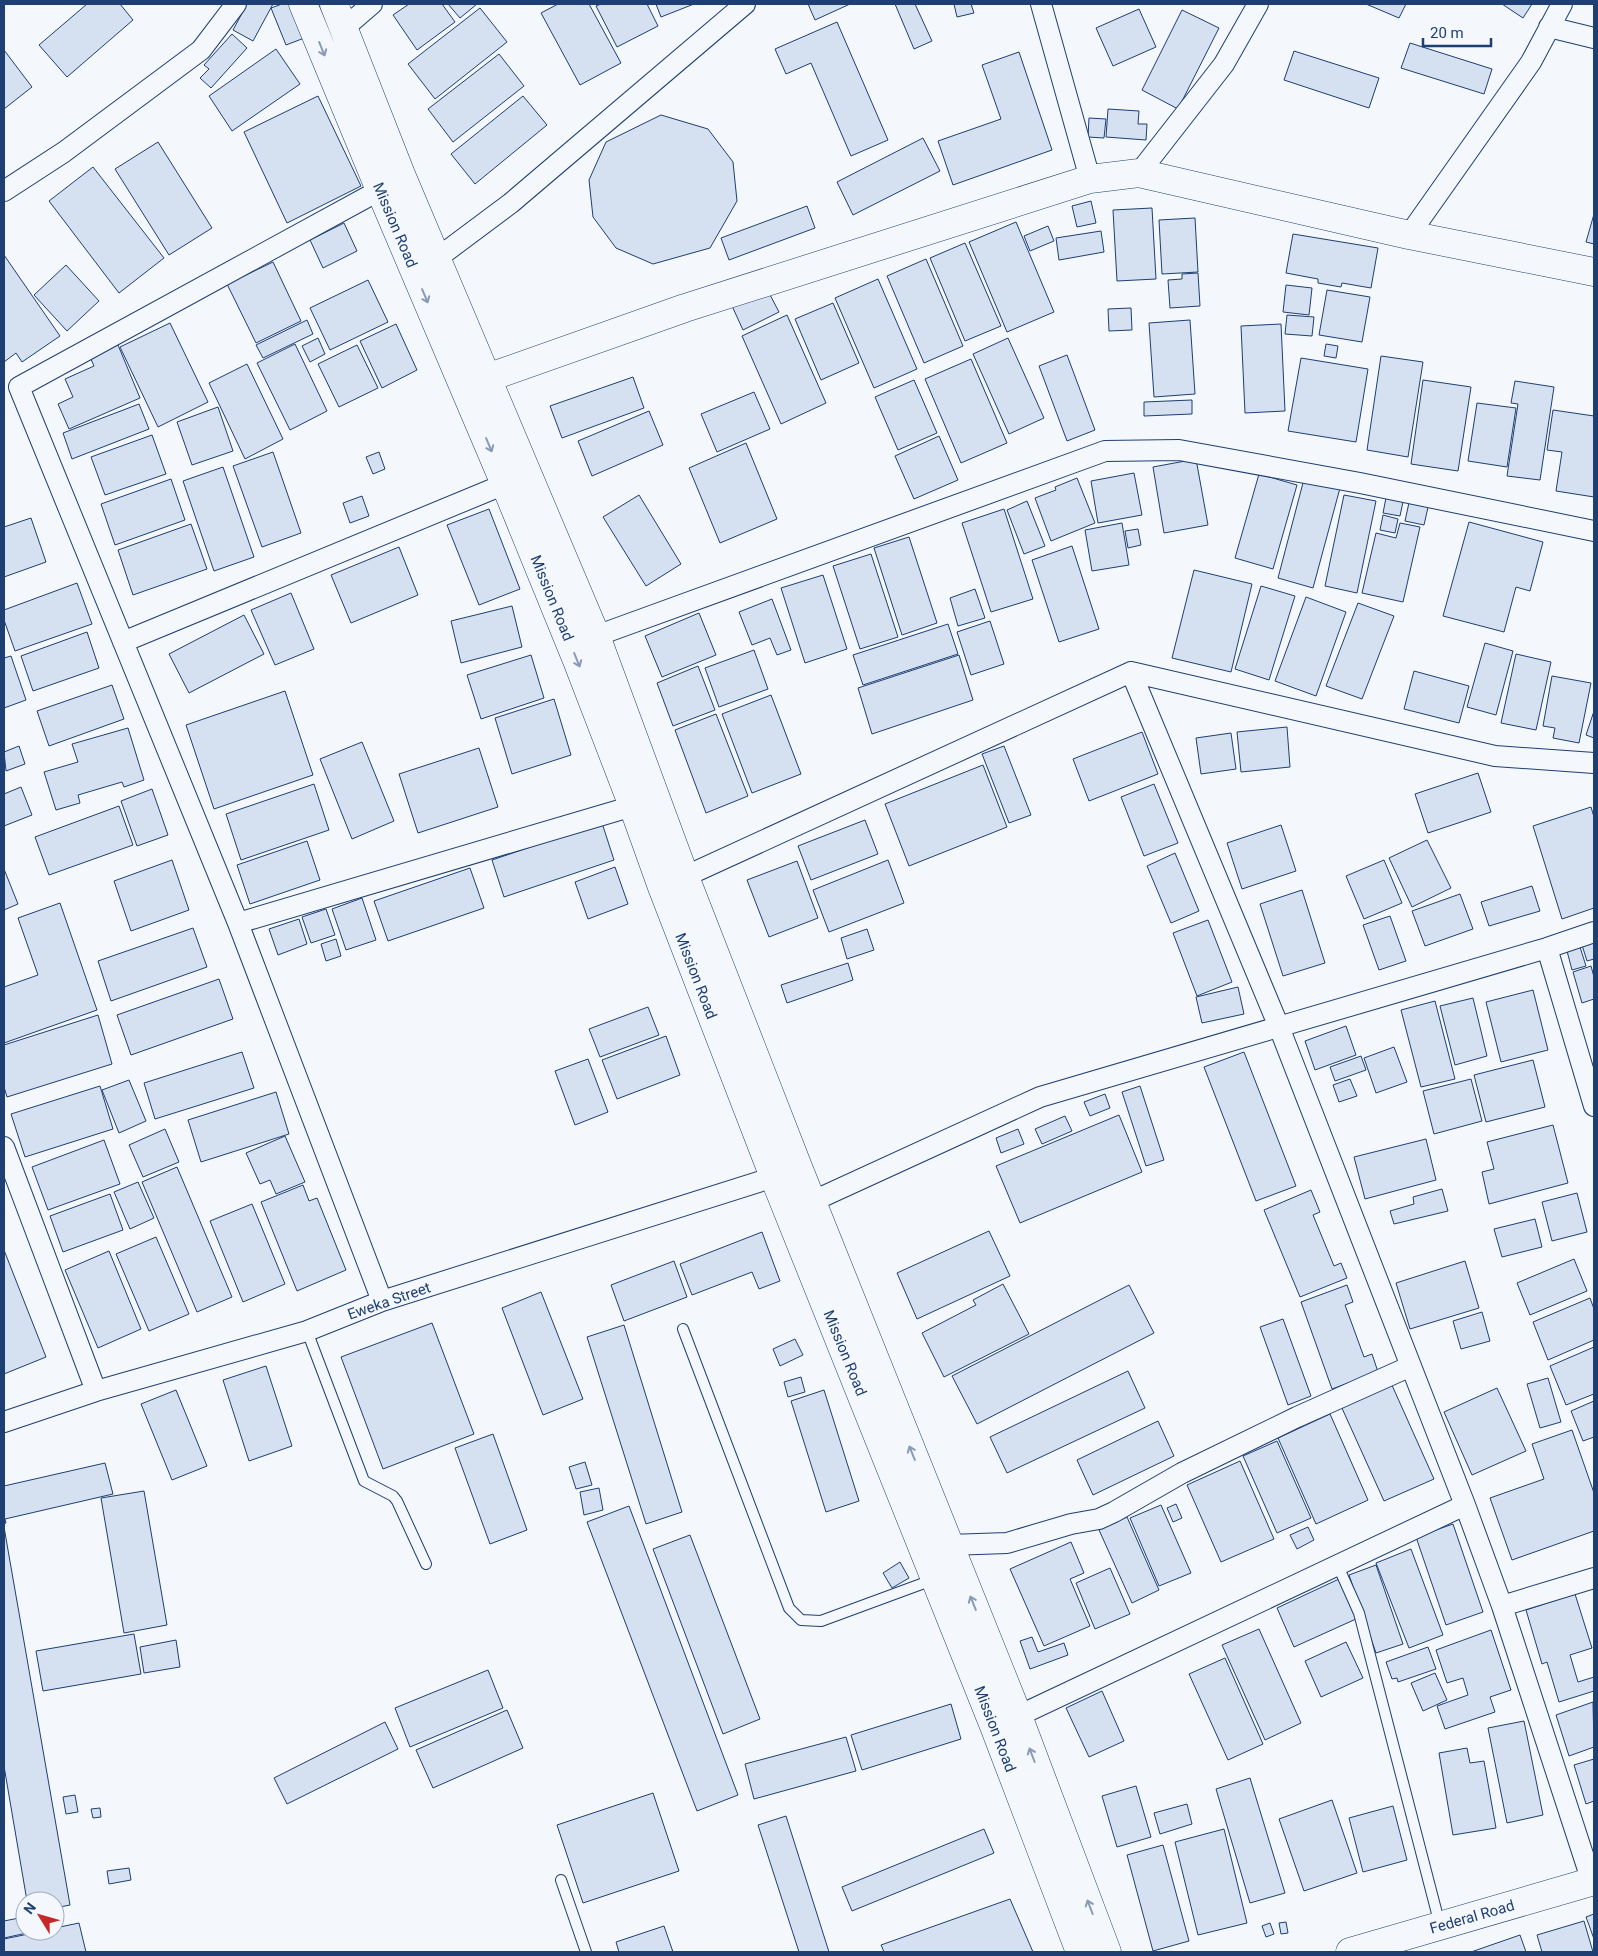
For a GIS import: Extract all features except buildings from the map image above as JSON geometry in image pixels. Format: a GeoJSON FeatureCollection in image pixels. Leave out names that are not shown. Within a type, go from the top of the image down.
{"type":"FeatureCollection","features":[{"type":"Feature","properties":{"kind":"street"},"geometry":{"type":"LineString","coordinates":[[4,191],[64,152],[200,50],[236,4]]}},
{"type":"Feature","properties":{"kind":"street","name":"Mission Road"},"geometry":{"type":"LineString","coordinates":[[303,4],[505,484],[578,663],[633,806],[673,882],[811,1202],[1018,1716],[1107,1952]]}},
{"type":"Feature","properties":{"kind":"street","name":"Mission Road"},"geometry":{"type":"LineString","coordinates":[[334,4],[436,259],[596,636],[673,882],[774,1177],[936,1579],[1080,1952]]}},
{"type":"Feature","properties":{"kind":"street"},"geometry":{"type":"LineString","coordinates":[[343,29],[372,4]]}},
{"type":"Feature","properties":{"kind":"street"},"geometry":{"type":"LineString","coordinates":[[436,259],[511,204],[745,4]]}},
{"type":"Feature","properties":{"kind":"street"},"geometry":{"type":"LineString","coordinates":[[1041,4],[1090,179]]}},
{"type":"Feature","properties":{"kind":"street"},"geometry":{"type":"LineString","coordinates":[[1139,172],[1224,64],[1258,4]]}},
{"type":"Feature","properties":{"kind":"street"},"geometry":{"type":"LineString","coordinates":[[1409,235],[1531,62],[1562,4]]}},
{"type":"Feature","properties":{"kind":"street"},"geometry":{"type":"LineString","coordinates":[[1549,27],[1594,38]]}},
{"type":"Feature","properties":{"kind":"street"},"geometry":{"type":"LineString","coordinates":[[487,378],[685,308],[1090,179],[1139,172],[1409,235],[1594,272]]}},
{"type":"Feature","properties":{"kind":"street"},"geometry":{"type":"LineString","coordinates":[[380,190],[19,387],[238,923],[382,1301]]}},
{"type":"Feature","properties":{"kind":"street"},"geometry":{"type":"LineString","coordinates":[[596,636],[1106,451],[1178,450],[1370,485],[1594,531]]}},
{"type":"Feature","properties":{"kind":"street"},"geometry":{"type":"LineString","coordinates":[[123,642],[505,484]]}},
{"type":"Feature","properties":{"kind":"street"},"geometry":{"type":"LineString","coordinates":[[673,882],[1131,672],[1495,756],[1594,763]]}},
{"type":"Feature","properties":{"kind":"street"},"geometry":{"type":"LineString","coordinates":[[1131,672],[1279,1027],[1465,1505],[1502,1606],[1593,1882]]}},
{"type":"Feature","properties":{"kind":"street"},"geometry":{"type":"LineString","coordinates":[[238,923],[633,806]]}},
{"type":"Feature","properties":{"kind":"street"},"geometry":{"type":"LineString","coordinates":[[811,1202],[1040,1097],[1547,948],[1594,932]]}},
{"type":"Feature","properties":{"kind":"street"},"geometry":{"type":"LineString","coordinates":[[1547,948],[1594,1106]]}},
{"type":"Feature","properties":{"kind":"street"},"geometry":{"type":"LineString","coordinates":[[4,1148],[96,1391]]}},
{"type":"Feature","properties":{"kind":"street","name":"Eweka Street"},"geometry":{"type":"LineString","coordinates":[[4,1422],[96,1391],[307,1331],[382,1301],[774,1177]]}},
{"type":"Feature","properties":{"kind":"street"},"geometry":{"type":"LineString","coordinates":[[949,1545],[1007,1543],[1071,1524],[1098,1519],[1200,1465],[1297,1417],[1411,1366]]}},
{"type":"Feature","properties":{"kind":"street"},"geometry":{"type":"LineString","coordinates":[[1018,1716],[1465,1505]]}},
{"type":"Feature","properties":{"kind":"street"},"geometry":{"type":"LineString","coordinates":[[1502,1606],[1594,1578]]}},
{"type":"Feature","properties":{"kind":"street","name":"Federal Road"},"geometry":{"type":"LineString","coordinates":[[1350,1952],[1412,1944],[1441,1926],[1593,1882]]}},
{"type":"Feature","properties":{"kind":"lane"},"geometry":{"type":"LineString","coordinates":[[684,1329],[790,1608],[801,1620],[821,1621],[936,1579]]}},
{"type":"Feature","properties":{"kind":"lane"},"geometry":{"type":"LineString","coordinates":[[307,1331],[364,1481],[393,1496],[398,1501],[426,1564]]}},
{"type":"Feature","properties":{"kind":"lane"},"geometry":{"type":"LineString","coordinates":[[1338,1566],[1359,1613],[1441,1926]]}},
{"type":"Feature","properties":{"kind":"lane"},"geometry":{"type":"LineString","coordinates":[[561,1880],[586,1952]]}}]}
